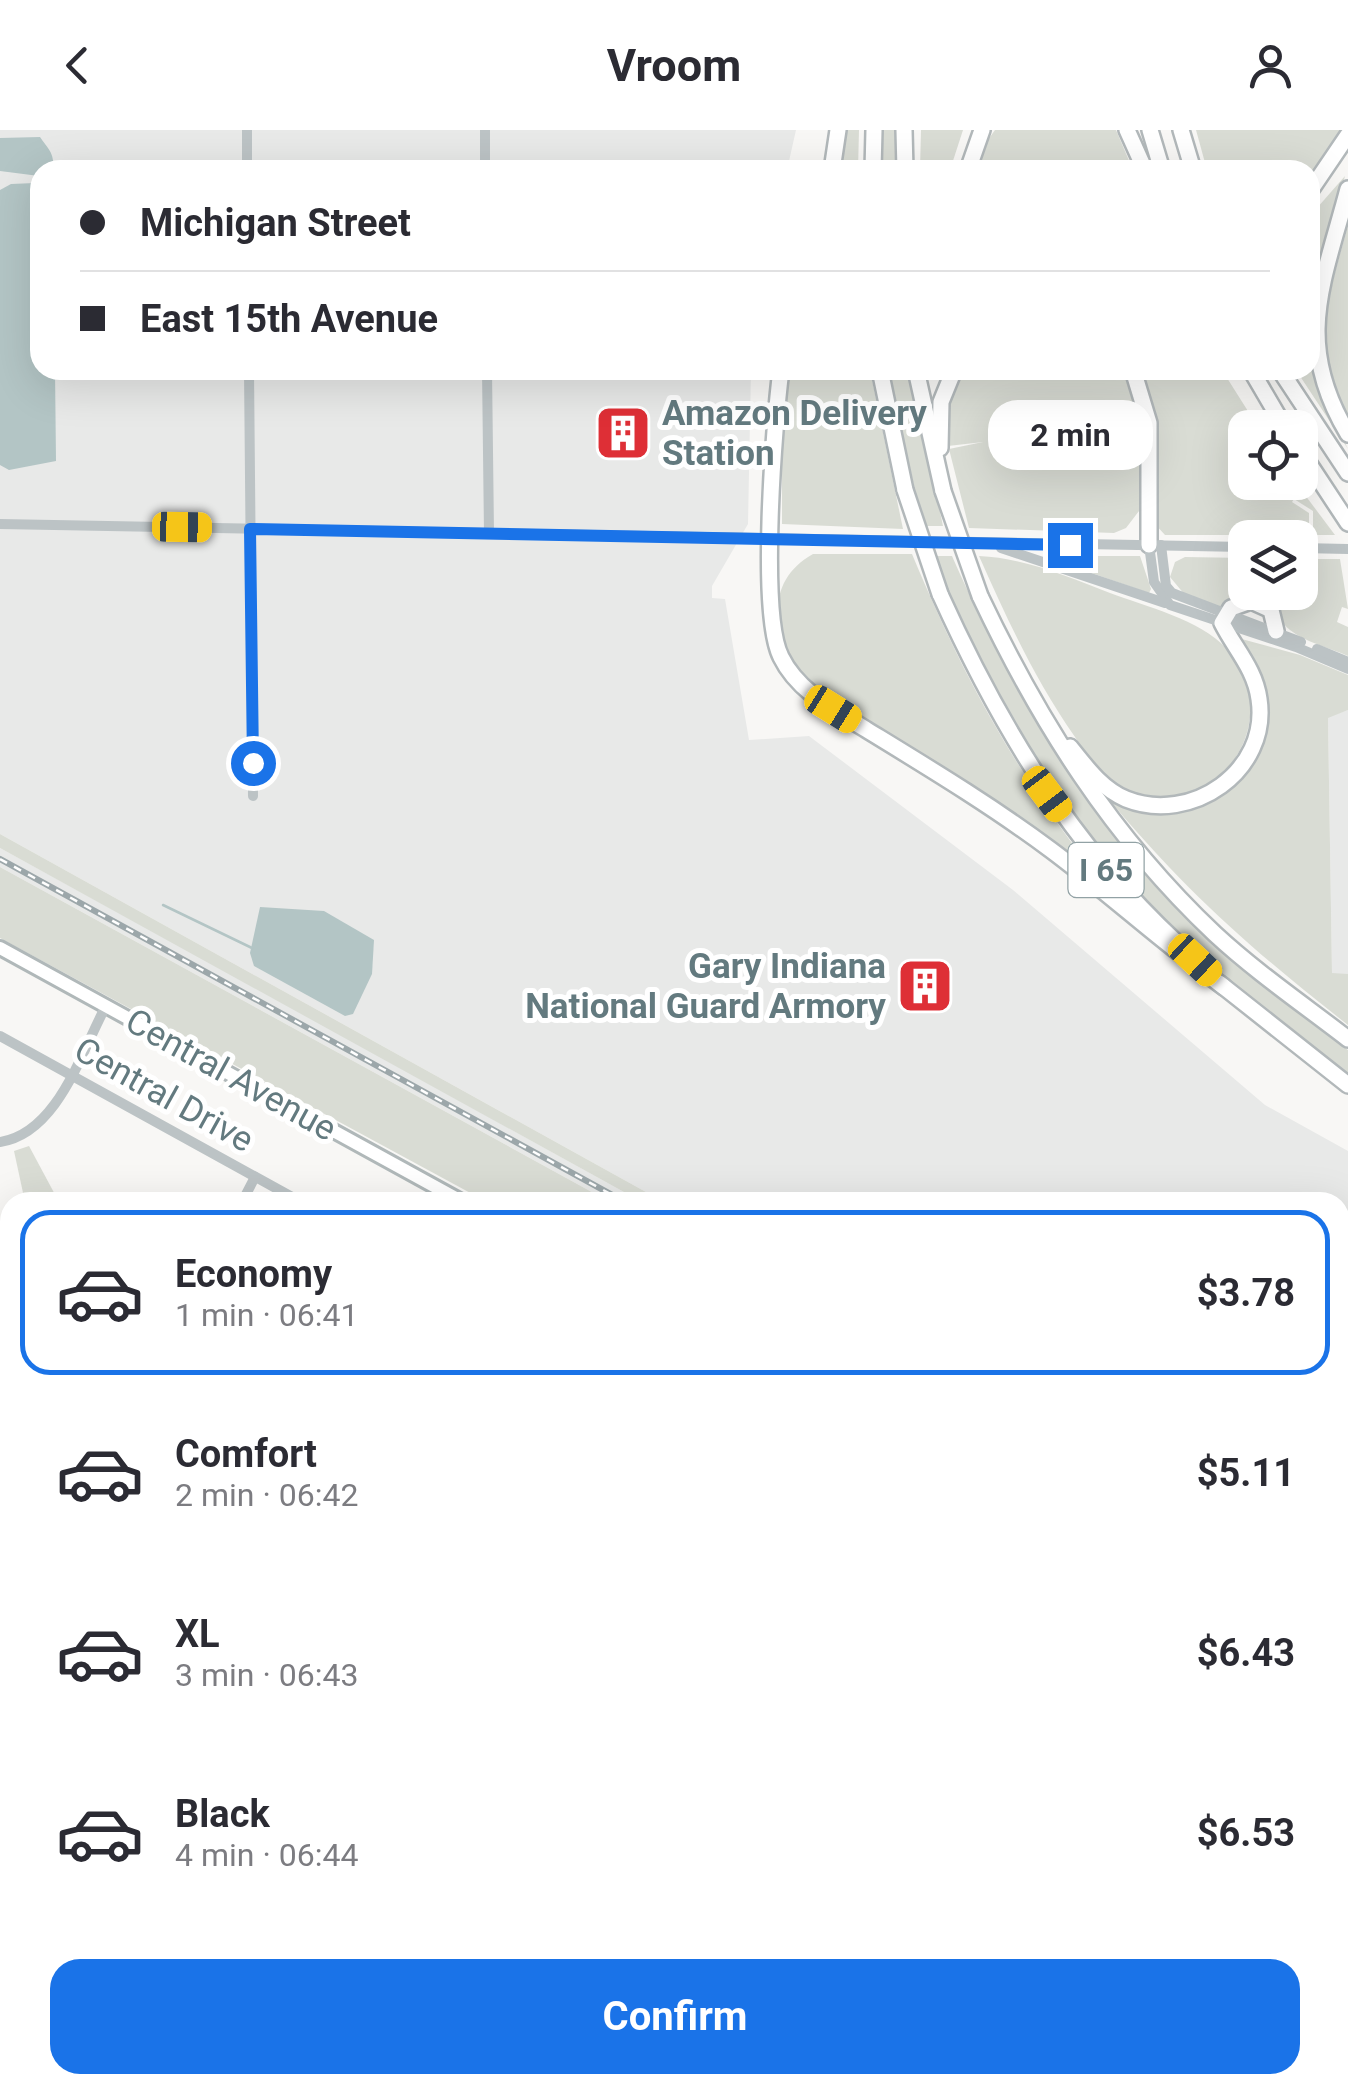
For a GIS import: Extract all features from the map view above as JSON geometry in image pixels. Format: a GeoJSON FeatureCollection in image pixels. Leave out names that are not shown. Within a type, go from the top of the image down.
{"type":"FeatureCollection","features":[{"type":"Feature","properties":{"kind":"highway"},"geometry":{"type":"LineString","coordinates":[[834,160],[838,130]]}},
{"type":"Feature","properties":{"kind":"highway"},"geometry":{"type":"LineString","coordinates":[[873,160],[874,130]]}},
{"type":"Feature","properties":{"kind":"highway"},"geometry":{"type":"LineString","coordinates":[[904,130],[905,160]]}},
{"type":"Feature","properties":{"kind":"highway"},"geometry":{"type":"LineString","coordinates":[[961,160],[971,130]]}},
{"type":"Feature","properties":{"kind":"highway"},"geometry":{"type":"LineString","coordinates":[[972,160],[982,130]]}},
{"type":"Feature","properties":{"kind":"highway"},"geometry":{"type":"LineString","coordinates":[[1127,130],[1140,160]]}},
{"type":"Feature","properties":{"kind":"highway"},"geometry":{"type":"LineString","coordinates":[[1150,130],[1159,160]]}},
{"type":"Feature","properties":{"kind":"highway"},"geometry":{"type":"LineString","coordinates":[[1181,130],[1190,160]]}},
{"type":"Feature","properties":{"kind":"highway"},"geometry":{"type":"LineString","coordinates":[[1320,177],[1348,136]]}},
{"type":"Feature","properties":{"kind":"highway"},"geometry":{"type":"LineString","coordinates":[[1320,190],[1348,154]]}},
{"type":"Feature","properties":{"kind":"highway"},"geometry":{"type":"LineString","coordinates":[[1320,296],[1348,189]]}},
{"type":"Feature","properties":{"kind":"highway"},"geometry":{"type":"LineString","coordinates":[[1320,379],[1348,434]]}},
{"type":"Feature","properties":{"kind":"highway"},"geometry":{"type":"LineString","coordinates":[[780,380],[772,540],[773,634],[790,673],[805,689],[1024,830],[1159,940],[1224,987]]}},
{"type":"Feature","properties":{"kind":"highway","name":"I 65"},"geometry":{"type":"LineString","coordinates":[[882,380],[905,490],[940,594],[1003,724],[1047,794],[1136,906],[1224,987],[1348,1084]]}},
{"type":"Feature","properties":{"kind":"highway","name":"I 65"},"geometry":{"type":"LineString","coordinates":[[918,380],[942,486],[980,596],[1032,702],[1086,788],[1173,891],[1218,936],[1348,1039]]}},
{"type":"Feature","properties":{"kind":"highway"},"geometry":{"type":"LineString","coordinates":[[942,486],[938,418],[948,380]]}},
{"type":"Feature","properties":{"kind":"highway"},"geometry":{"type":"LineString","coordinates":[[1136,380],[1149,423],[1155,545]]}},
{"type":"Feature","properties":{"kind":"highway"},"geometry":{"type":"LineString","coordinates":[[1251,380],[1273,410]]}},
{"type":"Feature","properties":{"kind":"highway"},"geometry":{"type":"LineString","coordinates":[[1256,380],[1260,390]]}},
{"type":"Feature","properties":{"kind":"highway"},"geometry":{"type":"LineString","coordinates":[[1287,380],[1348,474]]}},
{"type":"Feature","properties":{"kind":"highway"},"geometry":{"type":"LineString","coordinates":[[1318,477],[1348,522]]}},
{"type":"Feature","properties":{"kind":"highway"},"geometry":{"type":"LineString","coordinates":[[1032,702],[1108,789],[1144,804],[1190,803],[1232,778],[1254,744],[1259,722],[1254,677],[1224,619],[1237,604],[1258,602],[1271,610],[1276,631]]}},
{"type":"Feature","properties":{"kind":"main road","name":"Central Avenue"},"geometry":{"type":"LineString","coordinates":[[0,948],[444,1192]]}},
{"type":"Feature","properties":{"kind":"street"},"geometry":{"type":"LineString","coordinates":[[247,130],[247,160]]}},
{"type":"Feature","properties":{"kind":"street"},"geometry":{"type":"LineString","coordinates":[[485,130],[486,160]]}},
{"type":"Feature","properties":{"kind":"street"},"geometry":{"type":"LineString","coordinates":[[249,380],[253,796]]}},
{"type":"Feature","properties":{"kind":"street"},"geometry":{"type":"LineString","coordinates":[[488,380],[489,532]]}},
{"type":"Feature","properties":{"kind":"street"},"geometry":{"type":"LineString","coordinates":[[0,524],[1228,547]]}},
{"type":"Feature","properties":{"kind":"street"},"geometry":{"type":"LineString","coordinates":[[991,545],[1170,605],[1224,619]]}},
{"type":"Feature","properties":{"kind":"street"},"geometry":{"type":"LineString","coordinates":[[1155,545],[1154,582],[1170,605]]}},
{"type":"Feature","properties":{"kind":"street"},"geometry":{"type":"LineString","coordinates":[[1155,545],[1166,586],[1182,599],[1348,666]]}},
{"type":"Feature","properties":{"kind":"street"},"geometry":{"type":"LineString","coordinates":[[1318,548],[1348,549]]}},
{"type":"Feature","properties":{"kind":"street"},"geometry":{"type":"LineString","coordinates":[[1276,631],[1348,666]]}},
{"type":"Feature","properties":{"kind":"street"},"geometry":{"type":"LineString","coordinates":[[0,1142],[38,1125],[106,1006]]}},
{"type":"Feature","properties":{"kind":"street","name":"Central Drive"},"geometry":{"type":"LineString","coordinates":[[0,1036],[282,1192]]}},
{"type":"Feature","properties":{"kind":"street"},"geometry":{"type":"LineString","coordinates":[[248,1192],[256,1178]]}},
{"type":"Feature","properties":{"kind":"shaded area"},"geometry":{"type":"Polygon","coordinates":[[[0,130],[796,130],[789,160],[30,160],[30,380],[751,380],[748,524],[712,586],[712,598],[725,599],[749,740],[809,736],[1013,890],[1265,1105],[1348,1151],[1348,1192],[646,1192],[0,834],[0,130]]]}},
{"type":"Feature","properties":{"kind":"shaded area"},"geometry":{"type":"Polygon","coordinates":[[[844,130],[859,130],[858,160],[840,160],[844,130]]]}},
{"type":"Feature","properties":{"kind":"shaded area"},"geometry":{"type":"Polygon","coordinates":[[[881,130],[897,130],[898,160],[880,160],[881,130]]]}},
{"type":"Feature","properties":{"kind":"shaded area"},"geometry":{"type":"Polygon","coordinates":[[[921,130],[963,130],[953,160],[920,160],[921,130]]]}},
{"type":"Feature","properties":{"kind":"shaded area"},"geometry":{"type":"Polygon","coordinates":[[[995,130],[1116,130],[1129,160],[981,160],[985,144],[995,130]]]}},
{"type":"Feature","properties":{"kind":"shaded area"},"geometry":{"type":"Polygon","coordinates":[[[1196,130],[1342,130],[1320,164],[1320,160],[1204,160],[1196,130]]]}},
{"type":"Feature","properties":{"kind":"shaded area"},"geometry":{"type":"Polygon","coordinates":[[[40,137],[53,160],[30,160],[30,175],[0,171],[0,138],[40,137]]]}},
{"type":"Feature","properties":{"kind":"shaded area"},"geometry":{"type":"Polygon","coordinates":[[[1345,176],[1320,269],[1320,205],[1345,176]]]}},
{"type":"Feature","properties":{"kind":"shaded area"},"geometry":{"type":"Polygon","coordinates":[[[30,183],[30,380],[55,380],[56,461],[9,470],[0,465],[0,190],[11,184],[30,183]]]}},
{"type":"Feature","properties":{"kind":"shaded area"},"geometry":{"type":"Polygon","coordinates":[[[1348,226],[1348,414],[1329,366],[1326,322],[1348,226]]]}},
{"type":"Feature","properties":{"kind":"shaded area"},"geometry":{"type":"Polygon","coordinates":[[[787,380],[872,380],[903,529],[782,524],[782,422],[787,380]]]}},
{"type":"Feature","properties":{"kind":"shaded area"},"geometry":{"type":"Polygon","coordinates":[[[890,380],[912,380],[943,526],[923,526],[890,380]]]}},
{"type":"Feature","properties":{"kind":"shaded area"},"geometry":{"type":"Polygon","coordinates":[[[959,380],[1126,380],[1142,421],[1139,511],[1126,528],[1114,533],[969,528],[949,449],[983,442],[948,446],[947,416],[959,380]]]}},
{"type":"Feature","properties":{"kind":"shaded area"},"geometry":{"type":"Polygon","coordinates":[[[1145,380],[1228,380],[1247,410],[1228,410],[1228,500],[1293,500],[1309,513],[1309,520],[1228,520],[1228,535],[1165,535],[1154,523],[1157,464],[1153,408],[1145,380]]]}},
{"type":"Feature","properties":{"kind":"shaded area"},"geometry":{"type":"Polygon","coordinates":[[[1303,380],[1317,380],[1348,449],[1303,380]]]}},
{"type":"Feature","properties":{"kind":"shaded area"},"geometry":{"type":"Polygon","coordinates":[[[1296,500],[1309,500],[1335,535],[1318,535],[1318,520],[1313,520],[1313,511],[1296,500]]]}},
{"type":"Feature","properties":{"kind":"shaded area"},"geometry":{"type":"Polygon","coordinates":[[[813,554],[912,554],[994,725],[1043,803],[1101,881],[1005,808],[857,719],[804,678],[785,645],[778,611],[786,579],[813,554]]]}},
{"type":"Feature","properties":{"kind":"shaded area"},"geometry":{"type":"Polygon","coordinates":[[[933,556],[952,556],[994,645],[1041,730],[1124,850],[1178,910],[1224,953],[1348,1050],[1348,1075],[1215,973],[1168,929],[1085,833],[1015,728],[933,556]]]}},
{"type":"Feature","properties":{"kind":"shaded area"},"geometry":{"type":"Polygon","coordinates":[[[979,556],[1013,560],[1062,575],[1172,615],[1215,638],[1226,648],[1245,680],[1250,712],[1243,743],[1227,769],[1202,789],[1173,799],[1140,796],[1107,779],[1047,694],[979,556]]]}},
{"type":"Feature","properties":{"kind":"shaded area"},"geometry":{"type":"Polygon","coordinates":[[[1055,556],[1140,556],[1151,589],[1149,593],[1054,560],[1055,556]]]}},
{"type":"Feature","properties":{"kind":"shaded area"},"geometry":{"type":"Polygon","coordinates":[[[1185,557],[1228,558],[1228,605],[1223,608],[1185,595],[1170,577],[1175,562],[1185,557]]]}},
{"type":"Feature","properties":{"kind":"shaded area"},"geometry":{"type":"Polygon","coordinates":[[[1318,559],[1340,559],[1348,609],[1342,607],[1337,622],[1348,627],[1348,656],[1296,634],[1273,610],[1318,610],[1318,559]]]}},
{"type":"Feature","properties":{"kind":"shaded area"},"geometry":{"type":"Polygon","coordinates":[[[1238,638],[1300,655],[1348,675],[1348,710],[1328,718],[1332,973],[1348,974],[1348,1025],[1221,918],[1164,862],[1107,797],[1149,809],[1187,808],[1219,796],[1244,775],[1261,747],[1266,713],[1259,676],[1238,638]]]}},
{"type":"Feature","properties":{"kind":"shaded area"},"geometry":{"type":"Polygon","coordinates":[[[1348,710],[1348,974],[1332,974],[1328,717],[1348,710]]]}},
{"type":"Feature","properties":{"kind":"shaded area"},"geometry":{"type":"Polygon","coordinates":[[[0,834],[646,1192],[624,1192],[0,848],[0,834]]]}},
{"type":"Feature","properties":{"kind":"shaded area"},"geometry":{"type":"Polygon","coordinates":[[[0,848],[624,1192],[592,1192],[0,867],[0,848]]]}},
{"type":"Feature","properties":{"kind":"shaded area"},"geometry":{"type":"Polygon","coordinates":[[[0,867],[592,1192],[469,1192],[0,938],[0,867]]]}},
{"type":"Feature","properties":{"kind":"shaded area"},"geometry":{"type":"Polygon","coordinates":[[[260,907],[324,911],[374,940],[372,974],[353,1014],[345,1016],[254,966],[250,953],[260,907]]]}},
{"type":"Feature","properties":{"kind":"shaded area"},"geometry":{"type":"Polygon","coordinates":[[[29,1146],[54,1192],[23,1192],[14,1151],[29,1146]]]}},
{"type":"Feature","properties":{"kind":"waterway"},"geometry":{"type":"LineString","coordinates":[[163,905],[252,948]]}},
{"type":"Feature","properties":{"kind":"railway"},"geometry":{"type":"LineString","coordinates":[[0,859],[607,1192]]}},
{"type":"Feature","properties":{"kind":"place","name":"Amazon Delivery Station"},"geometry":{"type":"Point","coordinates":[623,433]}},
{"type":"Feature","properties":{"kind":"place","name":"Gary Indiana National Guard Armory"},"geometry":{"type":"Point","coordinates":[925,986]}},
{"type":"Feature","properties":{"kind":"route"},"geometry":{"type":"LineString","coordinates":[[253,763],[250,529],[1070,545]]}}]}
